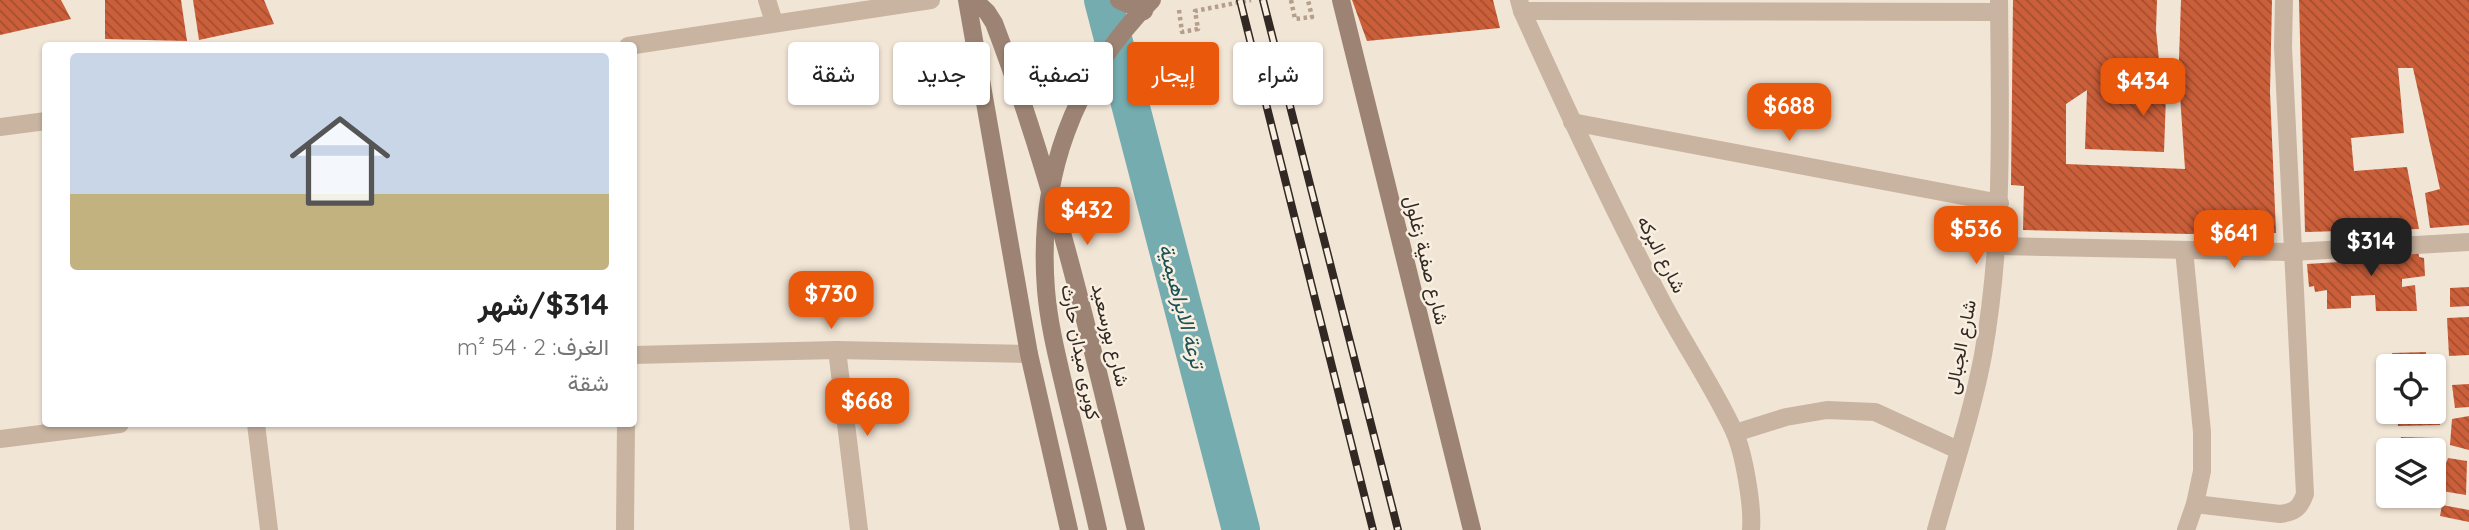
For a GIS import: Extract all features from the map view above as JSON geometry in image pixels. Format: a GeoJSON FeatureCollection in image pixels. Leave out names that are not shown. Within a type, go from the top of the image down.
{"type":"FeatureCollection","features":[{"type":"Feature","properties":{"kind":"main road"},"geometry":{"type":"LineString","coordinates":[[967,0],[1029,354],[1069,530]]}},
{"type":"Feature","properties":{"kind":"main road","name":"شارع بورسعيد"},"geometry":{"type":"LineString","coordinates":[[974,0],[994,23],[1046,171],[1077,283],[1136,530]]}},
{"type":"Feature","properties":{"kind":"main road"},"geometry":{"type":"LineString","coordinates":[[1119,0],[1148,5]]}},
{"type":"Feature","properties":{"kind":"main road","name":"شارع صفية زغلول"},"geometry":{"type":"LineString","coordinates":[[1341,0],[1472,530]]}},
{"type":"Feature","properties":{"kind":"main road","name":"كوبرى ميدان حارث"},"geometry":{"type":"LineString","coordinates":[[1098,530],[1051,328],[1046,290],[1048,212],[1064,136],[1080,96],[1114,42],[1148,5]]}},
{"type":"Feature","properties":{"kind":"street"},"geometry":{"type":"LineString","coordinates":[[766,0],[774,22]]}},
{"type":"Feature","properties":{"kind":"street"},"geometry":{"type":"LineString","coordinates":[[637,45],[931,0]]}},
{"type":"Feature","properties":{"kind":"street"},"geometry":{"type":"LineString","coordinates":[[2196,504],[2280,514],[2292,513],[2301,506],[2305,494],[2283,47],[2284,0]]}},
{"type":"Feature","properties":{"kind":"street"},"geometry":{"type":"LineString","coordinates":[[1520,6],[1999,6]]}},
{"type":"Feature","properties":{"kind":"street","name":"شارع البركه"},"geometry":{"type":"LineString","coordinates":[[1520,6],[1572,122],[1661,299],[1735,433],[1746,478],[1751,530]]}},
{"type":"Feature","properties":{"kind":"street","name":"شارع الجبالى"},"geometry":{"type":"LineString","coordinates":[[1936,530],[1983,357],[1998,246],[1999,6]]}},
{"type":"Feature","properties":{"kind":"street"},"geometry":{"type":"LineString","coordinates":[[0,127],[42,122]]}},
{"type":"Feature","properties":{"kind":"street"},"geometry":{"type":"LineString","coordinates":[[1572,122],[2000,203]]}},
{"type":"Feature","properties":{"kind":"street"},"geometry":{"type":"LineString","coordinates":[[1998,246],[2292,252],[2469,242]]}},
{"type":"Feature","properties":{"kind":"street"},"geometry":{"type":"LineString","coordinates":[[2184,250],[2202,432],[2202,471],[2196,504],[2186,530]]}},
{"type":"Feature","properties":{"kind":"street"},"geometry":{"type":"LineString","coordinates":[[637,355],[837,350],[1029,354]]}},
{"type":"Feature","properties":{"kind":"street"},"geometry":{"type":"LineString","coordinates":[[837,350],[859,530]]}},
{"type":"Feature","properties":{"kind":"street"},"geometry":{"type":"LineString","coordinates":[[1735,433],[1786,417],[1827,410],[1875,412],[1958,450]]}},
{"type":"Feature","properties":{"kind":"street"},"geometry":{"type":"LineString","coordinates":[[0,439],[96,427]]}},
{"type":"Feature","properties":{"kind":"street"},"geometry":{"type":"LineString","coordinates":[[256,427],[269,530]]}},
{"type":"Feature","properties":{"kind":"street"},"geometry":{"type":"LineString","coordinates":[[625,530],[626,427]]}},
{"type":"Feature","properties":{"kind":"path"},"geometry":{"type":"LineString","coordinates":[[1178,9],[1182,32],[1198,29],[1195,10],[1251,0]]}},
{"type":"Feature","properties":{"kind":"path"},"geometry":{"type":"LineString","coordinates":[[1292,0],[1296,19],[1312,17],[1308,0]]}},
{"type":"Feature","properties":{"kind":"building"},"geometry":{"type":"Polygon","coordinates":[[[0,0],[61,0],[71,19],[0,35],[0,0]]]}},
{"type":"Feature","properties":{"kind":"building"},"geometry":{"type":"Polygon","coordinates":[[[105,0],[181,0],[187,41],[105,39],[105,0]]]}},
{"type":"Feature","properties":{"kind":"building"},"geometry":{"type":"Polygon","coordinates":[[[193,0],[264,0],[274,24],[199,40],[193,0]]]}},
{"type":"Feature","properties":{"kind":"building"},"geometry":{"type":"Polygon","coordinates":[[[1352,0],[1493,0],[1500,28],[1367,41],[1352,0]]]}},
{"type":"Feature","properties":{"kind":"building"},"geometry":{"type":"Polygon","coordinates":[[[2013,0],[2157,0],[2159,60],[2179,60],[2181,0],[2272,0],[2270,92],[2276,233],[2023,230],[2024,186],[2011,185],[2013,0]],[[2087,90],[2066,104],[2066,164],[2185,169],[2180,95],[2166,95],[2164,152],[2085,149],[2087,90]]]}},
{"type":"Feature","properties":{"kind":"building"},"geometry":{"type":"Polygon","coordinates":[[[2299,0],[2469,0],[2469,225],[2430,228],[2425,193],[2440,189],[2413,68],[2398,68],[2404,133],[2351,138],[2354,171],[2407,167],[2419,229],[2305,232],[2299,0]]]}},
{"type":"Feature","properties":{"kind":"building"},"geometry":{"type":"Polygon","coordinates":[[[2417,242],[2419,257],[2424,258],[2425,276],[2402,279],[2402,287],[2415,285],[2417,311],[2376,311],[2375,295],[2351,296],[2351,308],[2327,309],[2327,290],[2315,292],[2314,286],[2309,287],[2307,264],[2355,261],[2354,245],[2378,244],[2380,256],[2392,256],[2391,244],[2417,242]]]}},
{"type":"Feature","properties":{"kind":"building"},"geometry":{"type":"Polygon","coordinates":[[[2469,287],[2469,306],[2450,307],[2450,288],[2469,287]]]}},
{"type":"Feature","properties":{"kind":"building"},"geometry":{"type":"Polygon","coordinates":[[[2469,317],[2469,355],[2449,356],[2447,318],[2469,317]]]}},
{"type":"Feature","properties":{"kind":"building"},"geometry":{"type":"Polygon","coordinates":[[[2426,352],[2426,354],[2392,354],[2426,352]]]}},
{"type":"Feature","properties":{"kind":"building"},"geometry":{"type":"Polygon","coordinates":[[[2469,384],[2469,407],[2455,408],[2452,385],[2469,384]]]}},
{"type":"Feature","properties":{"kind":"building"},"geometry":{"type":"Polygon","coordinates":[[[2469,416],[2469,450],[2450,445],[2452,419],[2469,416]]]}},
{"type":"Feature","properties":{"kind":"building"},"geometry":{"type":"Polygon","coordinates":[[[2398,424],[2440,425],[2398,426],[2398,424]]]}},
{"type":"Feature","properties":{"kind":"building"},"geometry":{"type":"Polygon","coordinates":[[[2448,458],[2467,461],[2466,495],[2446,492],[2448,458]]]}},
{"type":"Feature","properties":{"kind":"building"},"geometry":{"type":"Polygon","coordinates":[[[2446,506],[2469,510],[2469,522],[2440,516],[2441,508],[2446,506]]]}},
{"type":"Feature","properties":{"kind":"waterway","name":"ترعة الابراهيمية"},"geometry":{"type":"LineString","coordinates":[[1103,0],[1241,530]]}},
{"type":"Feature","properties":{"kind":"railway"},"geometry":{"type":"LineString","coordinates":[[1240,0],[1373,530]]}},
{"type":"Feature","properties":{"kind":"railway"},"geometry":{"type":"LineString","coordinates":[[1263,0],[1398,530]]}}]}
